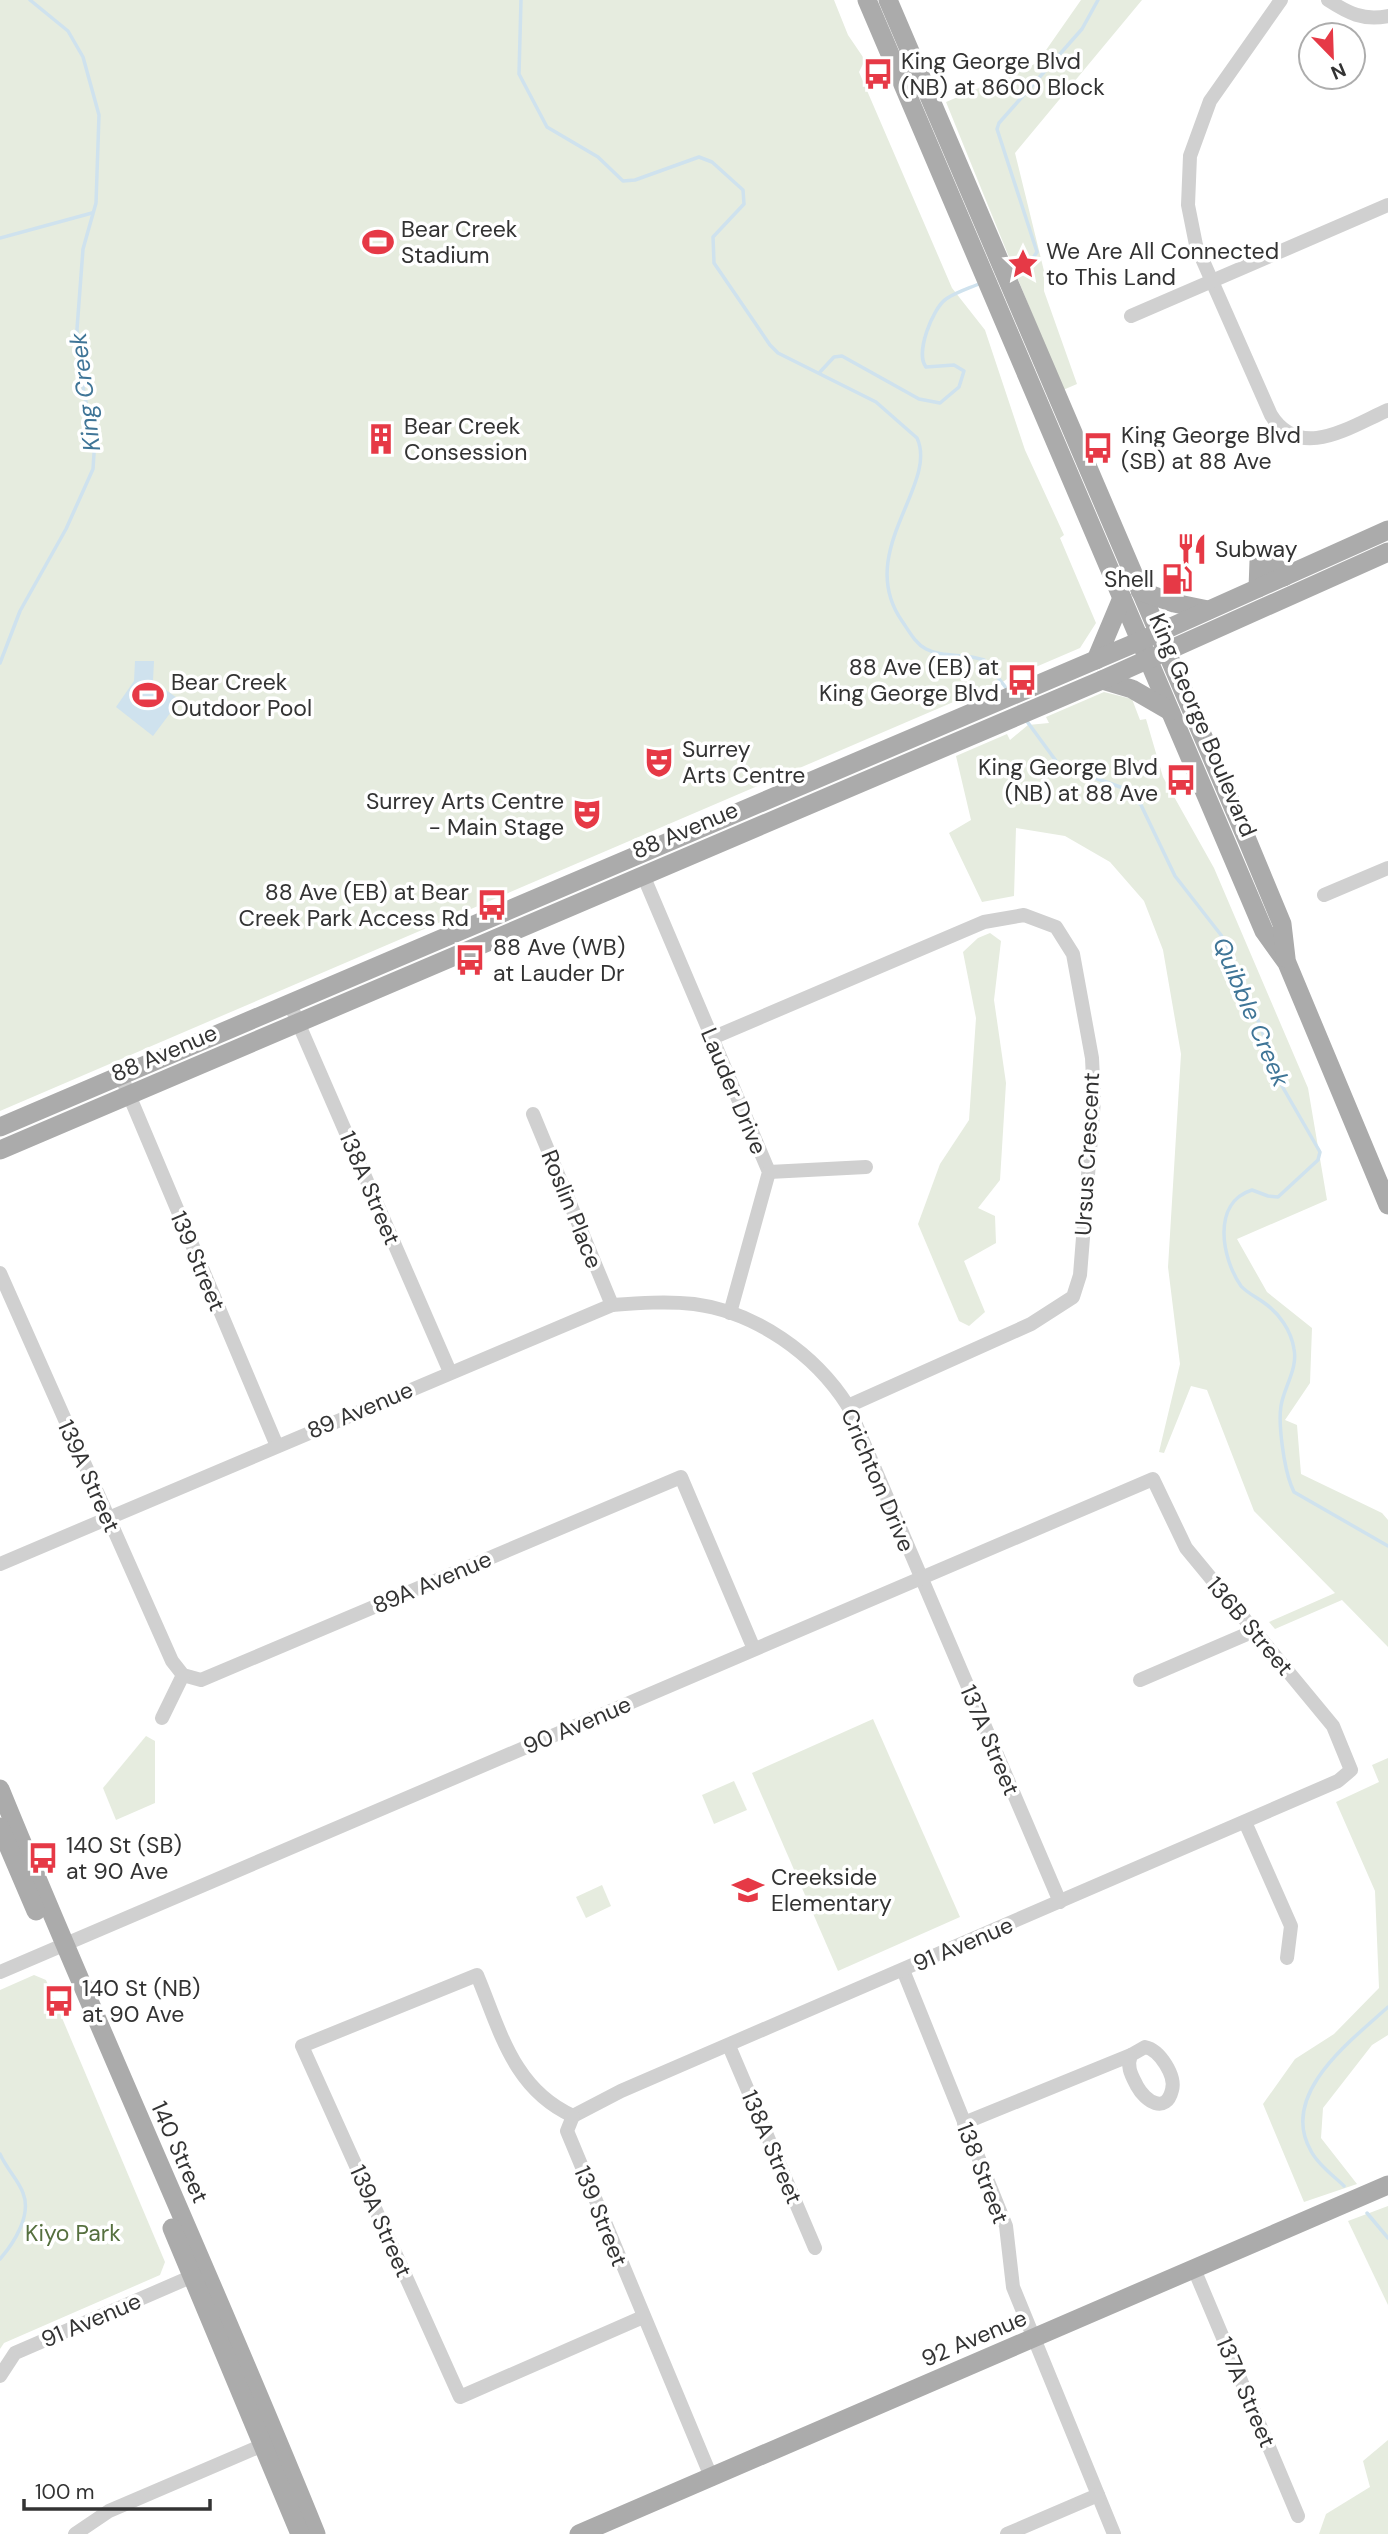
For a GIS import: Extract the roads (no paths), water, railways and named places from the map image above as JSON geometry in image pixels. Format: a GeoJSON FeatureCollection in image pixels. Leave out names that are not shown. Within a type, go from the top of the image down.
{"type":"FeatureCollection","features":[{"type":"Feature","properties":{"kind":"main road","name":"King George Boulevard"},"geometry":{"type":"LineString","coordinates":[[867,0],[982,244]]}},
{"type":"Feature","properties":{"kind":"main road","name":"King George Boulevard"},"geometry":{"type":"LineString","coordinates":[[888,0],[982,244],[1157,656],[1282,923],[1287,963]]}},
{"type":"Feature","properties":{"kind":"main road","name":"88 Avenue"},"geometry":{"type":"LineString","coordinates":[[0,1150],[290,1004],[1096,660],[1258,588],[1259,561],[1275,566],[1284,577],[1388,530]]}},
{"type":"Feature","properties":{"kind":"main road","name":"88 Avenue"},"geometry":{"type":"LineString","coordinates":[[0,1127],[298,1022],[1102,680],[1388,552]]}},
{"type":"Feature","properties":{"kind":"main road"},"geometry":{"type":"LineString","coordinates":[[1096,660],[1131,594],[1209,610]]}},
{"type":"Feature","properties":{"kind":"main road","name":"King George Boulevard"},"geometry":{"type":"LineString","coordinates":[[1157,656],[1170,711],[1264,931],[1287,963],[1388,1205]]}},
{"type":"Feature","properties":{"kind":"main road"},"geometry":{"type":"LineString","coordinates":[[1102,680],[1132,689],[1170,711]]}},
{"type":"Feature","properties":{"kind":"main road"},"geometry":{"type":"LineString","coordinates":[[643,875],[653,849]]}},
{"type":"Feature","properties":{"kind":"main road","name":"140 Street"},"geometry":{"type":"LineString","coordinates":[[0,1789],[58,1947],[300,2534]]}},
{"type":"Feature","properties":{"kind":"main road","name":"140 Street"},"geometry":{"type":"LineString","coordinates":[[0,1827],[58,1947],[238,2343],[316,2534]]}},
{"type":"Feature","properties":{"kind":"main road","name":"92 Avenue"},"geometry":{"type":"LineString","coordinates":[[579,2534],[712,2479],[1388,2185]]}},
{"type":"Feature","properties":{"kind":"main road"},"geometry":{"type":"LineString","coordinates":[[193,2276],[203,2279],[225,2331],[238,2343]]}},
{"type":"Feature","properties":{"kind":"street"},"geometry":{"type":"LineString","coordinates":[[1281,0],[1210,101],[1190,156],[1188,205],[1196,246],[1271,415],[1285,433],[1307,439],[1328,436],[1388,410]]}},
{"type":"Feature","properties":{"kind":"street"},"geometry":{"type":"LineString","coordinates":[[1328,0],[1349,14],[1372,19],[1388,16]]}},
{"type":"Feature","properties":{"kind":"street"},"geometry":{"type":"LineString","coordinates":[[1131,317],[1388,205]]}},
{"type":"Feature","properties":{"kind":"street"},"geometry":{"type":"LineString","coordinates":[[1324,895],[1388,867]]}},
{"type":"Feature","properties":{"kind":"street","name":"Lauder Drive"},"geometry":{"type":"LineString","coordinates":[[643,875],[769,1172],[730,1313]]}},
{"type":"Feature","properties":{"kind":"street","name":"Ursus Crescent"},"geometry":{"type":"LineString","coordinates":[[712,1038],[984,922],[1024,915],[1056,927],[1073,954],[1092,1058],[1094,1100],[1080,1275],[1073,1297],[1031,1324],[848,1405]]}},
{"type":"Feature","properties":{"kind":"street","name":"138A Street"},"geometry":{"type":"LineString","coordinates":[[290,1004],[450,1372]]}},
{"type":"Feature","properties":{"kind":"street","name":"139 Street"},"geometry":{"type":"LineString","coordinates":[[125,1085],[277,1446]]}},
{"type":"Feature","properties":{"kind":"street","name":"Roslin Place"},"geometry":{"type":"LineString","coordinates":[[533,1114],[612,1305]]}},
{"type":"Feature","properties":{"kind":"street"},"geometry":{"type":"LineString","coordinates":[[769,1172],[866,1167]]}},
{"type":"Feature","properties":{"kind":"street","name":"139A Street"},"geometry":{"type":"LineString","coordinates":[[0,1273],[172,1661],[183,1675]]}},
{"type":"Feature","properties":{"kind":"street","name":"89 Avenue"},"geometry":{"type":"LineString","coordinates":[[0,1564],[612,1305],[652,1302],[695,1304],[730,1313]]}},
{"type":"Feature","properties":{"kind":"street","name":"Crichton Drive"},"geometry":{"type":"LineString","coordinates":[[730,1313],[770,1331],[796,1348],[821,1370],[848,1405],[920,1578]]}},
{"type":"Feature","properties":{"kind":"street","name":"89A Avenue"},"geometry":{"type":"LineString","coordinates":[[183,1675],[201,1681],[681,1476],[754,1649]]}},
{"type":"Feature","properties":{"kind":"street","name":"90 Avenue"},"geometry":{"type":"LineString","coordinates":[[0,1972],[1153,1479]]}},
{"type":"Feature","properties":{"kind":"street","name":"136B Street"},"geometry":{"type":"LineString","coordinates":[[1153,1479],[1186,1548],[1333,1726],[1351,1770]]}},
{"type":"Feature","properties":{"kind":"street","name":"137A Street"},"geometry":{"type":"LineString","coordinates":[[920,1578],[1060,1902]]}},
{"type":"Feature","properties":{"kind":"street"},"geometry":{"type":"LineString","coordinates":[[1140,1680],[1254,1631]]}},
{"type":"Feature","properties":{"kind":"street"},"geometry":{"type":"LineString","coordinates":[[162,1718],[183,1675]]}},
{"type":"Feature","properties":{"kind":"street","name":"91 Avenue"},"geometry":{"type":"LineString","coordinates":[[573,2116],[576,2111],[1338,1781],[1351,1770]]}},
{"type":"Feature","properties":{"kind":"street"},"geometry":{"type":"LineString","coordinates":[[1245,1822],[1291,1926],[1287,1958]]}},
{"type":"Feature","properties":{"kind":"street","name":"138 Street"},"geometry":{"type":"LineString","coordinates":[[903,1970],[1006,2226],[1013,2287],[1114,2534]]}},
{"type":"Feature","properties":{"kind":"street","name":"139A Street"},"geometry":{"type":"LineString","coordinates":[[573,2116],[540,2097],[526,2082],[514,2062],[477,1975],[302,2046],[460,2396],[643,2317]]}},
{"type":"Feature","properties":{"kind":"street","name":"138A Street"},"geometry":{"type":"LineString","coordinates":[[729,2046],[815,2248]]}},
{"type":"Feature","properties":{"kind":"street"},"geometry":{"type":"LineString","coordinates":[[964,2123],[1131,2055]]}},
{"type":"Feature","properties":{"kind":"street","name":"139 Street"},"geometry":{"type":"LineString","coordinates":[[573,2116],[567,2131],[712,2479]]}},
{"type":"Feature","properties":{"kind":"street","name":"137A Street"},"geometry":{"type":"LineString","coordinates":[[1194,2269],[1298,2516]]}},
{"type":"Feature","properties":{"kind":"street","name":"91 Avenue"},"geometry":{"type":"LineString","coordinates":[[0,2376],[15,2353],[193,2276]]}},
{"type":"Feature","properties":{"kind":"street"},"geometry":{"type":"LineString","coordinates":[[75,2534],[122,2505],[263,2445]]}},
{"type":"Feature","properties":{"kind":"street"},"geometry":{"type":"LineString","coordinates":[[1007,2534],[1098,2495]]}},
{"type":"Feature","properties":{"kind":"water"},"geometry":{"type":"Polygon","coordinates":[[[135,661],[154,661],[153,681],[180,700],[153,736],[116,707],[134,681],[135,661]]]}},
{"type":"Feature","properties":{"kind":"waterway","name":"King Creek"},"geometry":{"type":"LineString","coordinates":[[0,663],[20,611],[66,529],[93,469],[95,438],[84,394],[77,329],[83,249],[96,203],[99,115],[83,57],[68,31],[30,0]]}},
{"type":"Feature","properties":{"kind":"waterway"},"geometry":{"type":"LineString","coordinates":[[521,0],[519,74],[547,127],[598,157],[623,181],[635,180],[699,157],[712,162],[743,190],[744,204],[713,237],[714,263],[770,345],[778,353],[876,402],[917,438],[921,457],[917,477],[891,545],[887,570],[890,595],[902,621],[915,640],[926,649],[940,654],[984,660],[1007,689]]}},
{"type":"Feature","properties":{"kind":"waterway"},"geometry":{"type":"LineString","coordinates":[[1011,270],[1031,261],[1037,252],[997,129],[999,123],[1082,29],[1098,0]]}},
{"type":"Feature","properties":{"kind":"waterway"},"geometry":{"type":"LineString","coordinates":[[0,238],[92,213]]}},
{"type":"Feature","properties":{"kind":"waterway"},"geometry":{"type":"LineString","coordinates":[[820,372],[834,357],[842,356],[919,399],[940,403],[959,387],[964,371],[954,365],[926,367],[923,352],[927,332],[935,312],[946,299],[981,283]]}},
{"type":"Feature","properties":{"kind":"waterway","name":"Quibble Creek"},"geometry":{"type":"LineString","coordinates":[[1026,720],[1059,765],[1123,788],[1141,805],[1175,876],[1221,935],[1260,1025],[1278,1079],[1320,1152],[1318,1160],[1278,1197],[1252,1190],[1239,1197],[1230,1207],[1225,1219],[1225,1247],[1234,1275],[1241,1286],[1274,1311],[1283,1322],[1292,1342],[1294,1364],[1281,1406],[1280,1423],[1286,1468],[1294,1492],[1388,1546]]}},
{"type":"Feature","properties":{"kind":"waterway","name":"Quibble Creek"},"geometry":{"type":"LineString","coordinates":[[1344,2186],[1322,2166],[1311,2151],[1303,2130],[1304,2109],[1311,2089],[1324,2070],[1356,2035],[1388,2007]]}},
{"type":"Feature","properties":{"kind":"waterway","name":"King Creek"},"geometry":{"type":"LineString","coordinates":[[0,2154],[21,2188],[25,2201],[20,2228],[0,2259]]}},
{"type":"Feature","properties":{"kind":"waterway","name":"Quibble Creek"},"geometry":{"type":"LineString","coordinates":[[1367,2213],[1388,2238]]}},
{"type":"Feature","properties":{"kind":"place","name":"King George Blvd (NB) at 8600 Block"},"geometry":{"type":"Point","coordinates":[878,74]}},
{"type":"Feature","properties":{"kind":"place","name":"Bear Creek Stadium"},"geometry":{"type":"Point","coordinates":[378,242]}},
{"type":"Feature","properties":{"kind":"place","name":"We Are All Connected to This Land"},"geometry":{"type":"Point","coordinates":[1023,264]}},
{"type":"Feature","properties":{"kind":"place","name":"Bear Creek Consession"},"geometry":{"type":"Point","coordinates":[381,439]}},
{"type":"Feature","properties":{"kind":"place","name":"King George Blvd (SB) at 88 Ave"},"geometry":{"type":"Point","coordinates":[1098,448]}},
{"type":"Feature","properties":{"kind":"place","name":"Subway"},"geometry":{"type":"Point","coordinates":[1192,549]}},
{"type":"Feature","properties":{"kind":"place","name":"Shell"},"geometry":{"type":"Point","coordinates":[1177,579]}},
{"type":"Feature","properties":{"kind":"place","name":"88 Ave (EB) at King George Blvd"},"geometry":{"type":"Point","coordinates":[1022,680]}},
{"type":"Feature","properties":{"kind":"place","name":"Bear Creek Outdoor Pool"},"geometry":{"type":"Point","coordinates":[148,695]}},
{"type":"Feature","properties":{"kind":"place","name":"Surrey Arts Centre"},"geometry":{"type":"Point","coordinates":[659,762]}},
{"type":"Feature","properties":{"kind":"place","name":"King George Blvd (NB) at 88 Ave"},"geometry":{"type":"Point","coordinates":[1181,780]}},
{"type":"Feature","properties":{"kind":"place","name":"Surrey Arts Centre - Main Stage"},"geometry":{"type":"Point","coordinates":[587,814]}},
{"type":"Feature","properties":{"kind":"place","name":"88 Ave (EB) at Bear Creek Park Access Rd"},"geometry":{"type":"Point","coordinates":[492,905]}},
{"type":"Feature","properties":{"kind":"place","name":"88 Ave (WB) at Lauder Dr"},"geometry":{"type":"Point","coordinates":[470,960]}},
{"type":"Feature","properties":{"kind":"place","name":"140 St (SB) at 90 Ave"},"geometry":{"type":"Point","coordinates":[43,1858]}},
{"type":"Feature","properties":{"kind":"place","name":"Creekside Elementary"},"geometry":{"type":"Point","coordinates":[748,1890]}},
{"type":"Feature","properties":{"kind":"place","name":"140 St (NB) at 90 Ave"},"geometry":{"type":"Point","coordinates":[59,2001]}},
{"type":"Feature","properties":{"kind":"park label","name":"Kiyo Park"},"geometry":{"type":"Point","coordinates":[73,2233]}}]}
